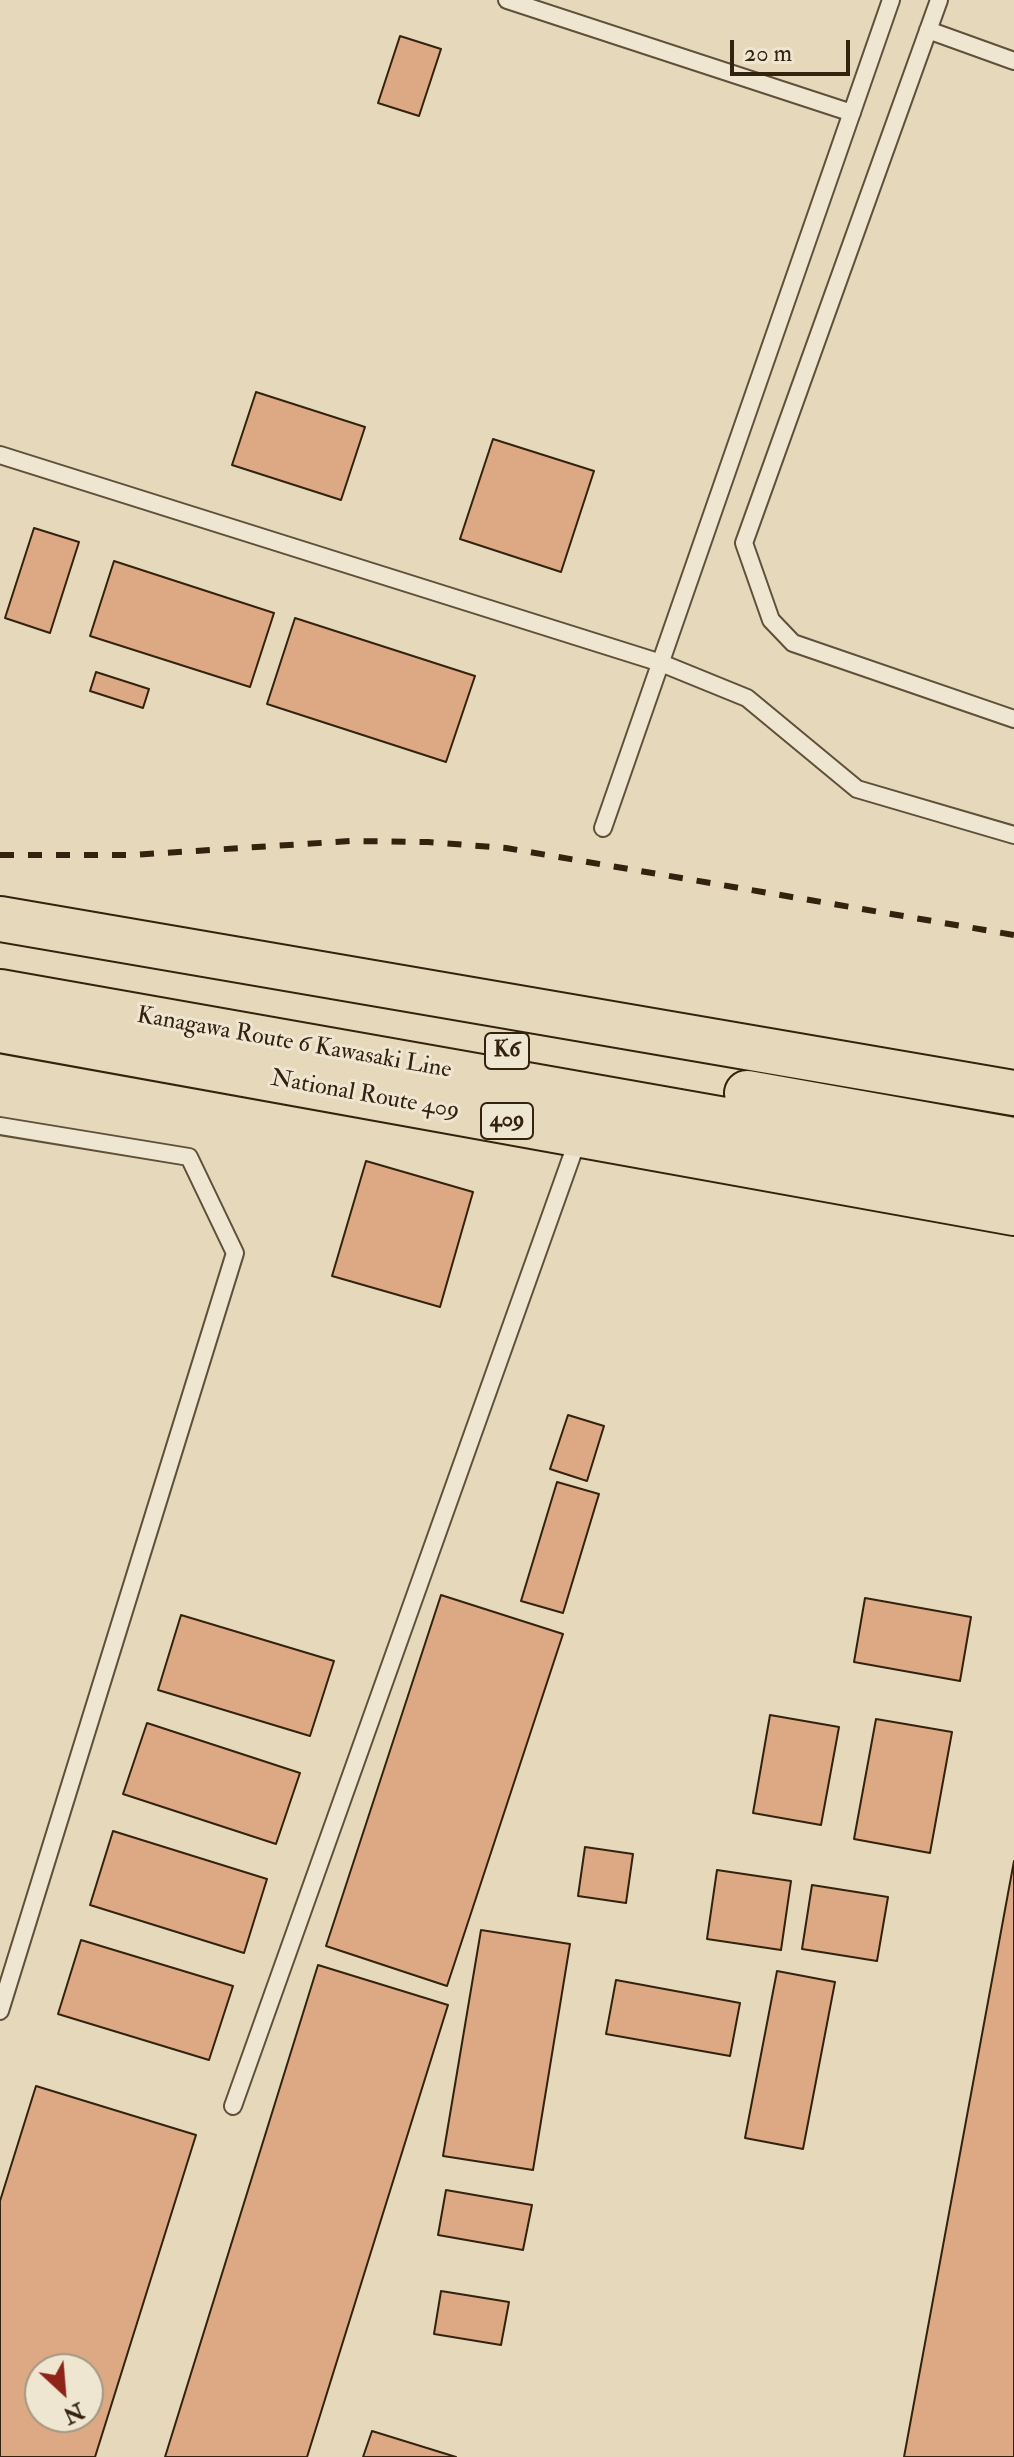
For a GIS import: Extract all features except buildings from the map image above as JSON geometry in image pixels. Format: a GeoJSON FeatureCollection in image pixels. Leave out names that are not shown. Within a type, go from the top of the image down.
{"type":"FeatureCollection","features":[{"type":"Feature","properties":{"kind":"highway"},"geometry":{"type":"LineString","coordinates":[[0,919],[1014,1093]]}},
{"type":"Feature","properties":{"kind":"highway","name":"Kanagawa Route 6 Kawasaki Line"},"geometry":{"type":"LineString","coordinates":[[0,961],[1014,1140]]}},
{"type":"Feature","properties":{"kind":"highway","name":"Kanagawa Route 6 Kawasaki Line"},"geometry":{"type":"LineString","coordinates":[[0,992],[1014,1171]]}},
{"type":"Feature","properties":{"kind":"highway","name":"National Route 409"},"geometry":{"type":"LineString","coordinates":[[0,1030],[1014,1213]]}},
{"type":"Feature","properties":{"kind":"lane"},"geometry":{"type":"LineString","coordinates":[[507,0],[852,113]]}},
{"type":"Feature","properties":{"kind":"lane"},"geometry":{"type":"LineString","coordinates":[[603,828],[891,0]]}},
{"type":"Feature","properties":{"kind":"lane"},"geometry":{"type":"LineString","coordinates":[[939,0],[744,543],[771,620],[793,643],[1014,719]]}},
{"type":"Feature","properties":{"kind":"lane"},"geometry":{"type":"LineString","coordinates":[[928,30],[1014,61]]}},
{"type":"Feature","properties":{"kind":"lane"},"geometry":{"type":"LineString","coordinates":[[0,455],[661,663],[747,698],[857,789],[1014,835]]}},
{"type":"Feature","properties":{"kind":"lane"},"geometry":{"type":"LineString","coordinates":[[0,1126],[189,1157],[235,1253],[0,2011]]}},
{"type":"Feature","properties":{"kind":"lane"},"geometry":{"type":"LineString","coordinates":[[233,2106],[580,1134]]}},
{"type":"Feature","properties":{"kind":"railway"},"geometry":{"type":"LineString","coordinates":[[0,855],[132,855],[351,841],[428,842],[506,848],[1014,935]]}}]}
